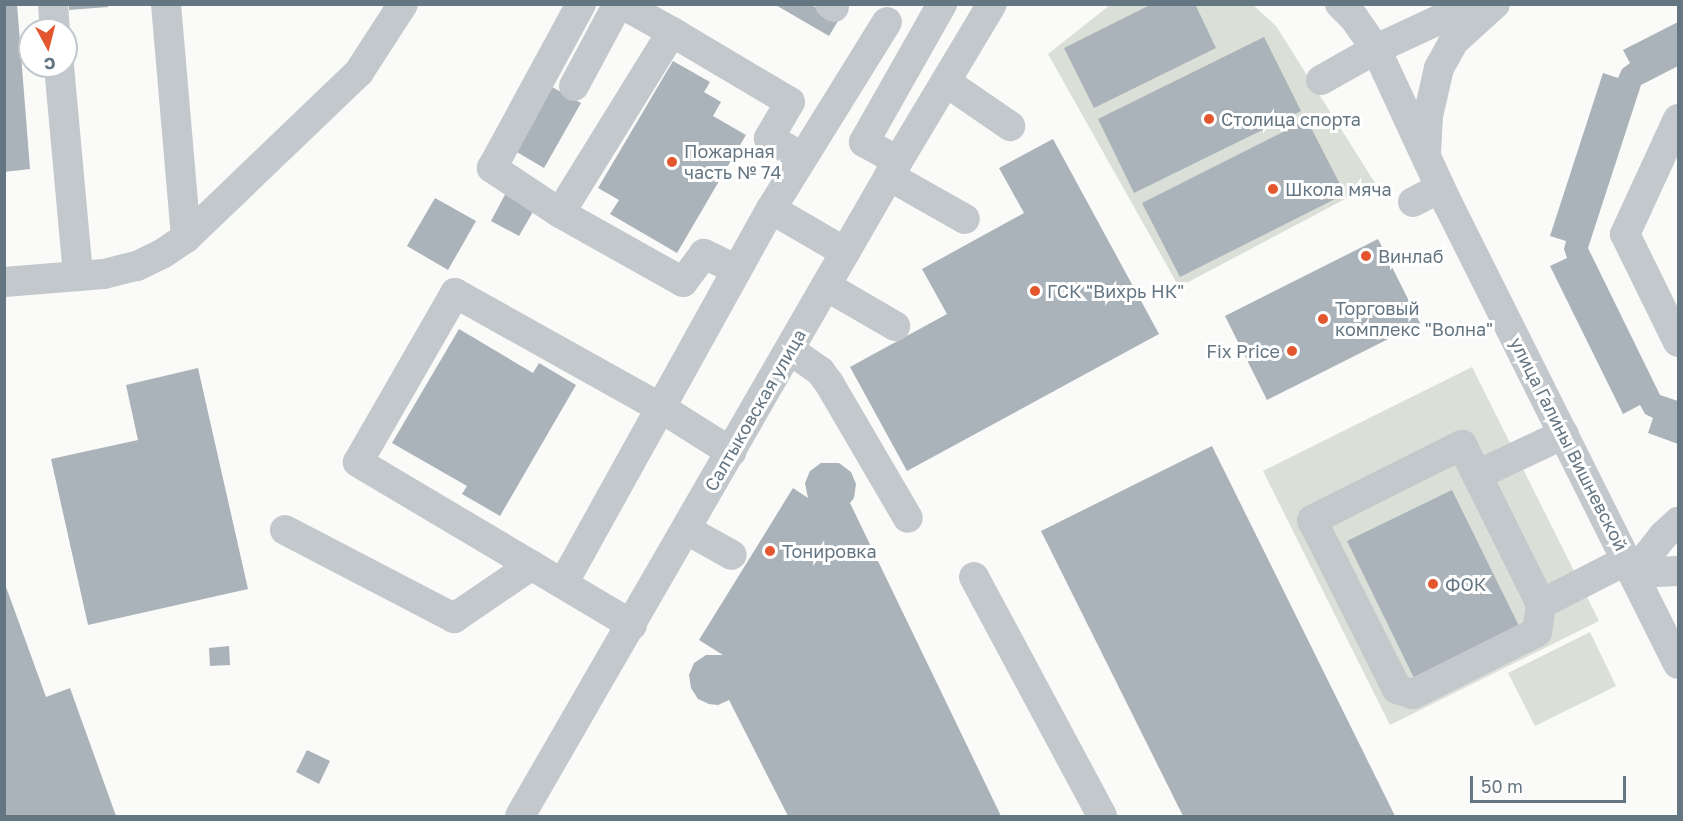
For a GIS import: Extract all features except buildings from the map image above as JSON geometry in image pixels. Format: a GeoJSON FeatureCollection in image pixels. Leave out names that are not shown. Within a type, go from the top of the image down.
{"type":"FeatureCollection","features":[{"type":"Feature","properties":{"kind":"street"},"geometry":{"type":"LineString","coordinates":[[166,4],[186,238]]}},
{"type":"Feature","properties":{"kind":"street"},"geometry":{"type":"LineString","coordinates":[[4,282],[104,274],[137,266],[162,254],[186,238],[359,72],[403,4]]}},
{"type":"Feature","properties":{"kind":"street"},"geometry":{"type":"LineString","coordinates":[[581,4],[492,168],[553,208],[683,282],[704,254],[737,270]]}},
{"type":"Feature","properties":{"kind":"street"},"geometry":{"type":"LineString","coordinates":[[574,86],[620,4],[790,102],[769,138],[802,157]]}},
{"type":"Feature","properties":{"kind":"street"},"geometry":{"type":"LineString","coordinates":[[942,4],[864,142],[894,168],[965,219]]}},
{"type":"Feature","properties":{"kind":"street","name":"Салтыковская улица"},"geometry":{"type":"LineString","coordinates":[[520,816],[687,530],[845,252],[992,4]]}},
{"type":"Feature","properties":{"kind":"street","name":"улица Галины Вишневской"},"geometry":{"type":"LineString","coordinates":[[1340,4],[1354,18],[1376,49],[1440,188],[1678,664]]}},
{"type":"Feature","properties":{"kind":"street"},"geometry":{"type":"LineString","coordinates":[[1321,80],[1376,49],[1473,4]]}},
{"type":"Feature","properties":{"kind":"street"},"geometry":{"type":"LineString","coordinates":[[1426,157],[1428,116],[1439,68],[1454,41],[1495,4]]}},
{"type":"Feature","properties":{"kind":"street"},"geometry":{"type":"LineString","coordinates":[[564,582],[771,209],[887,22]]}},
{"type":"Feature","properties":{"kind":"street"},"geometry":{"type":"LineString","coordinates":[[553,208],[604,102],[626,107],[672,32]]}},
{"type":"Feature","properties":{"kind":"street"},"geometry":{"type":"LineString","coordinates":[[60,78],[78,276]]}},
{"type":"Feature","properties":{"kind":"street"},"geometry":{"type":"LineString","coordinates":[[946,82],[1010,126]]}},
{"type":"Feature","properties":{"kind":"street"},"geometry":{"type":"LineString","coordinates":[[1678,119],[1625,234],[1678,342]]}},
{"type":"Feature","properties":{"kind":"street"},"geometry":{"type":"LineString","coordinates":[[1413,202],[1440,188]]}},
{"type":"Feature","properties":{"kind":"street"},"geometry":{"type":"LineString","coordinates":[[771,209],[845,252]]}},
{"type":"Feature","properties":{"kind":"street"},"geometry":{"type":"LineString","coordinates":[[826,286],[895,326]]}},
{"type":"Feature","properties":{"kind":"street"},"geometry":{"type":"LineString","coordinates":[[632,625],[564,582],[358,462],[455,292],[661,408],[731,452]]}},
{"type":"Feature","properties":{"kind":"street"},"geometry":{"type":"LineString","coordinates":[[790,350],[820,371],[830,383],[908,518]]}},
{"type":"Feature","properties":{"kind":"street"},"geometry":{"type":"LineString","coordinates":[[1477,475],[1564,434]]}},
{"type":"Feature","properties":{"kind":"street"},"geometry":{"type":"LineString","coordinates":[[1462,445],[1541,604],[1537,633],[1413,694],[1397,689],[1312,520],[1462,445]]}},
{"type":"Feature","properties":{"kind":"street"},"geometry":{"type":"LineString","coordinates":[[1541,604],[1631,567],[1678,522]]}},
{"type":"Feature","properties":{"kind":"street"},"geometry":{"type":"LineString","coordinates":[[285,530],[454,618],[532,565]]}},
{"type":"Feature","properties":{"kind":"street"},"geometry":{"type":"LineString","coordinates":[[687,530],[732,555]]}},
{"type":"Feature","properties":{"kind":"street"},"geometry":{"type":"LineString","coordinates":[[1631,567],[1678,571]]}},
{"type":"Feature","properties":{"kind":"street"},"geometry":{"type":"LineString","coordinates":[[974,577],[1102,816]]}},
{"type":"Feature","properties":{"kind":"shaded area","name":"Столица спорта"},"geometry":{"type":"Polygon","coordinates":[[[1110,5],[1253,5],[1276,26],[1375,183],[1179,287],[1048,54],[1110,5]]]}},
{"type":"Feature","properties":{"kind":"shaded area"},"geometry":{"type":"Polygon","coordinates":[[[1472,367],[1599,621],[1390,725],[1263,471],[1472,367]]]}},
{"type":"Feature","properties":{"kind":"shaded area"},"geometry":{"type":"Polygon","coordinates":[[[1590,632],[1616,686],[1535,726],[1508,673],[1590,632]]]}},
{"type":"Feature","properties":{"kind":"place","name":"Столица спорта"},"geometry":{"type":"Point","coordinates":[1209,119]}},
{"type":"Feature","properties":{"kind":"place","name":"Пожарная часть № 74"},"geometry":{"type":"Point","coordinates":[672,162]}},
{"type":"Feature","properties":{"kind":"place","name":"Школа мяча"},"geometry":{"type":"Point","coordinates":[1273,189]}},
{"type":"Feature","properties":{"kind":"place","name":"Винлаб"},"geometry":{"type":"Point","coordinates":[1366,256]}},
{"type":"Feature","properties":{"kind":"place","name":"ГСК \"Вихрь НК\""},"geometry":{"type":"Point","coordinates":[1035,291]}},
{"type":"Feature","properties":{"kind":"place","name":"Торговый комплекс \"Волна\""},"geometry":{"type":"Point","coordinates":[1323,319]}},
{"type":"Feature","properties":{"kind":"place","name":"Fix Price"},"geometry":{"type":"Point","coordinates":[1292,351]}},
{"type":"Feature","properties":{"kind":"place","name":"Тонировка"},"geometry":{"type":"Point","coordinates":[770,551]}},
{"type":"Feature","properties":{"kind":"place","name":"ФОК"},"geometry":{"type":"Point","coordinates":[1433,584]}}]}
